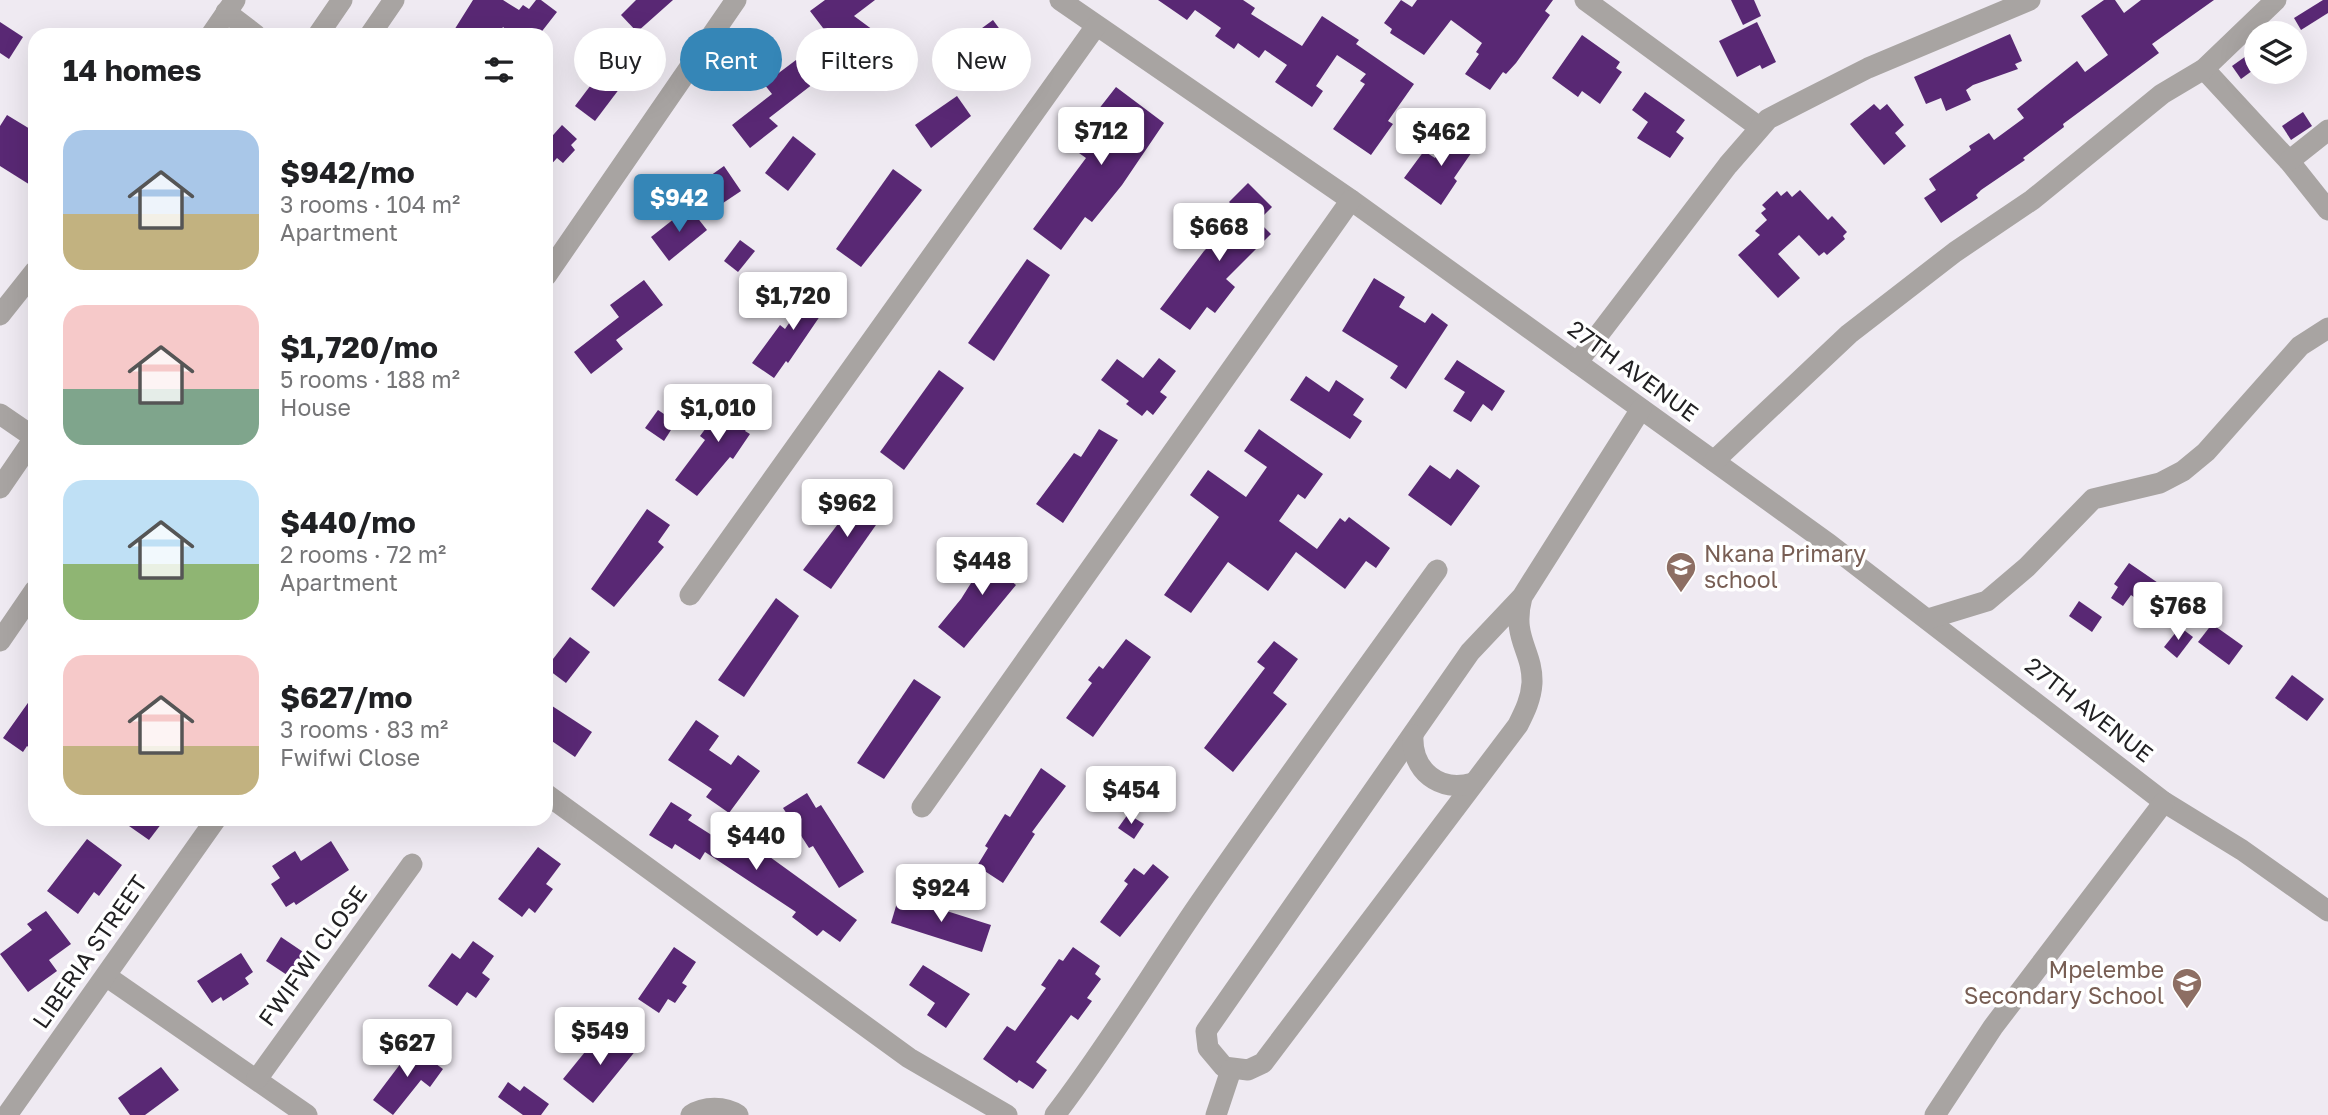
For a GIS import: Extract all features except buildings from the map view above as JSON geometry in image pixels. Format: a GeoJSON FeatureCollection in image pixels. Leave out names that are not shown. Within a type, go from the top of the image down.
{"type":"FeatureCollection","features":[{"type":"Feature","properties":{"kind":"street"},"geometry":{"type":"LineString","coordinates":[[323,28],[342,0]]}},
{"type":"Feature","properties":{"kind":"street"},"geometry":{"type":"LineString","coordinates":[[375,28],[394,0]]}},
{"type":"Feature","properties":{"kind":"street"},"geometry":{"type":"LineString","coordinates":[[553,266],[736,0]]}},
{"type":"Feature","properties":{"kind":"street","name":"27TH AVENUE"},"geometry":{"type":"LineString","coordinates":[[1060,0],[1351,201],[1714,461],[1928,619],[2164,802],[2242,850],[2328,911]]}},
{"type":"Feature","properties":{"kind":"street"},"geometry":{"type":"LineString","coordinates":[[1585,0],[1759,127]]}},
{"type":"Feature","properties":{"kind":"street"},"geometry":{"type":"LineString","coordinates":[[1577,363],[1759,127],[1784,110],[1868,68],[2030,0]]}},
{"type":"Feature","properties":{"kind":"street"},"geometry":{"type":"LineString","coordinates":[[1714,461],[1849,334],[1955,252],[2032,201],[2162,94],[2204,69],[2276,0]]}},
{"type":"Feature","properties":{"kind":"street"},"geometry":{"type":"LineString","coordinates":[[216,28],[231,6],[250,28]]}},
{"type":"Feature","properties":{"kind":"street"},"geometry":{"type":"LineString","coordinates":[[690,596],[1096,26]]}},
{"type":"Feature","properties":{"kind":"street"},"geometry":{"type":"LineString","coordinates":[[2204,69],[2289,161],[2328,210]]}},
{"type":"Feature","properties":{"kind":"street"},"geometry":{"type":"LineString","coordinates":[[2289,161],[2328,130]]}},
{"type":"Feature","properties":{"kind":"street"},"geometry":{"type":"LineString","coordinates":[[922,807],[1351,201]]}},
{"type":"Feature","properties":{"kind":"street"},"geometry":{"type":"LineString","coordinates":[[0,315],[28,280]]}},
{"type":"Feature","properties":{"kind":"street"},"geometry":{"type":"LineString","coordinates":[[1928,619],[1987,601],[2027,568],[2093,499],[2160,483],[2183,471],[2206,452],[2300,346],[2328,328]]}},
{"type":"Feature","properties":{"kind":"street"},"geometry":{"type":"LineString","coordinates":[[1522,597],[1517,615],[1518,633],[1532,681],[1529,702],[1518,725],[1263,1063],[1248,1070],[1231,1070],[1212,1055],[1206,1031],[1471,652],[1522,597],[1641,409]]}},
{"type":"Feature","properties":{"kind":"street"},"geometry":{"type":"LineString","coordinates":[[0,414],[28,433]]}},
{"type":"Feature","properties":{"kind":"street"},"geometry":{"type":"LineString","coordinates":[[0,488],[28,448]]}},
{"type":"Feature","properties":{"kind":"street"},"geometry":{"type":"LineString","coordinates":[[1055,1115],[1101,1054],[1197,907],[1306,751],[1437,570]]}},
{"type":"Feature","properties":{"kind":"street"},"geometry":{"type":"LineString","coordinates":[[0,641],[28,600]]}},
{"type":"Feature","properties":{"kind":"street"},"geometry":{"type":"LineString","coordinates":[[1413,735],[1414,753],[1428,776],[1445,785],[1473,783]]}},
{"type":"Feature","properties":{"kind":"street"},"geometry":{"type":"LineString","coordinates":[[553,799],[909,1058],[1007,1115]]}},
{"type":"Feature","properties":{"kind":"street"},"geometry":{"type":"LineString","coordinates":[[1934,1115],[1993,1027],[2164,802]]}},
{"type":"Feature","properties":{"kind":"street","name":"LIBERIA STREET"},"geometry":{"type":"LineString","coordinates":[[7,1115],[211,826]]}},
{"type":"Feature","properties":{"kind":"street","name":"FWIFWI CLOSE"},"geometry":{"type":"LineString","coordinates":[[257,1079],[412,864]]}},
{"type":"Feature","properties":{"kind":"street"},"geometry":{"type":"LineString","coordinates":[[106,976],[307,1115]]}},
{"type":"Feature","properties":{"kind":"street"},"geometry":{"type":"LineString","coordinates":[[1216,1115],[1231,1070]]}},
{"type":"Feature","properties":{"kind":"street"},"geometry":{"type":"LineString","coordinates":[[691,1115],[712,1108],[731,1110],[738,1115]]}},
{"type":"Feature","properties":{"kind":"place","name":"Nkana Primary school"},"geometry":{"type":"Point","coordinates":[1681,594]}},
{"type":"Feature","properties":{"kind":"place","name":"Mpelembe Secondary School"},"geometry":{"type":"Point","coordinates":[2187,1010]}}]}
